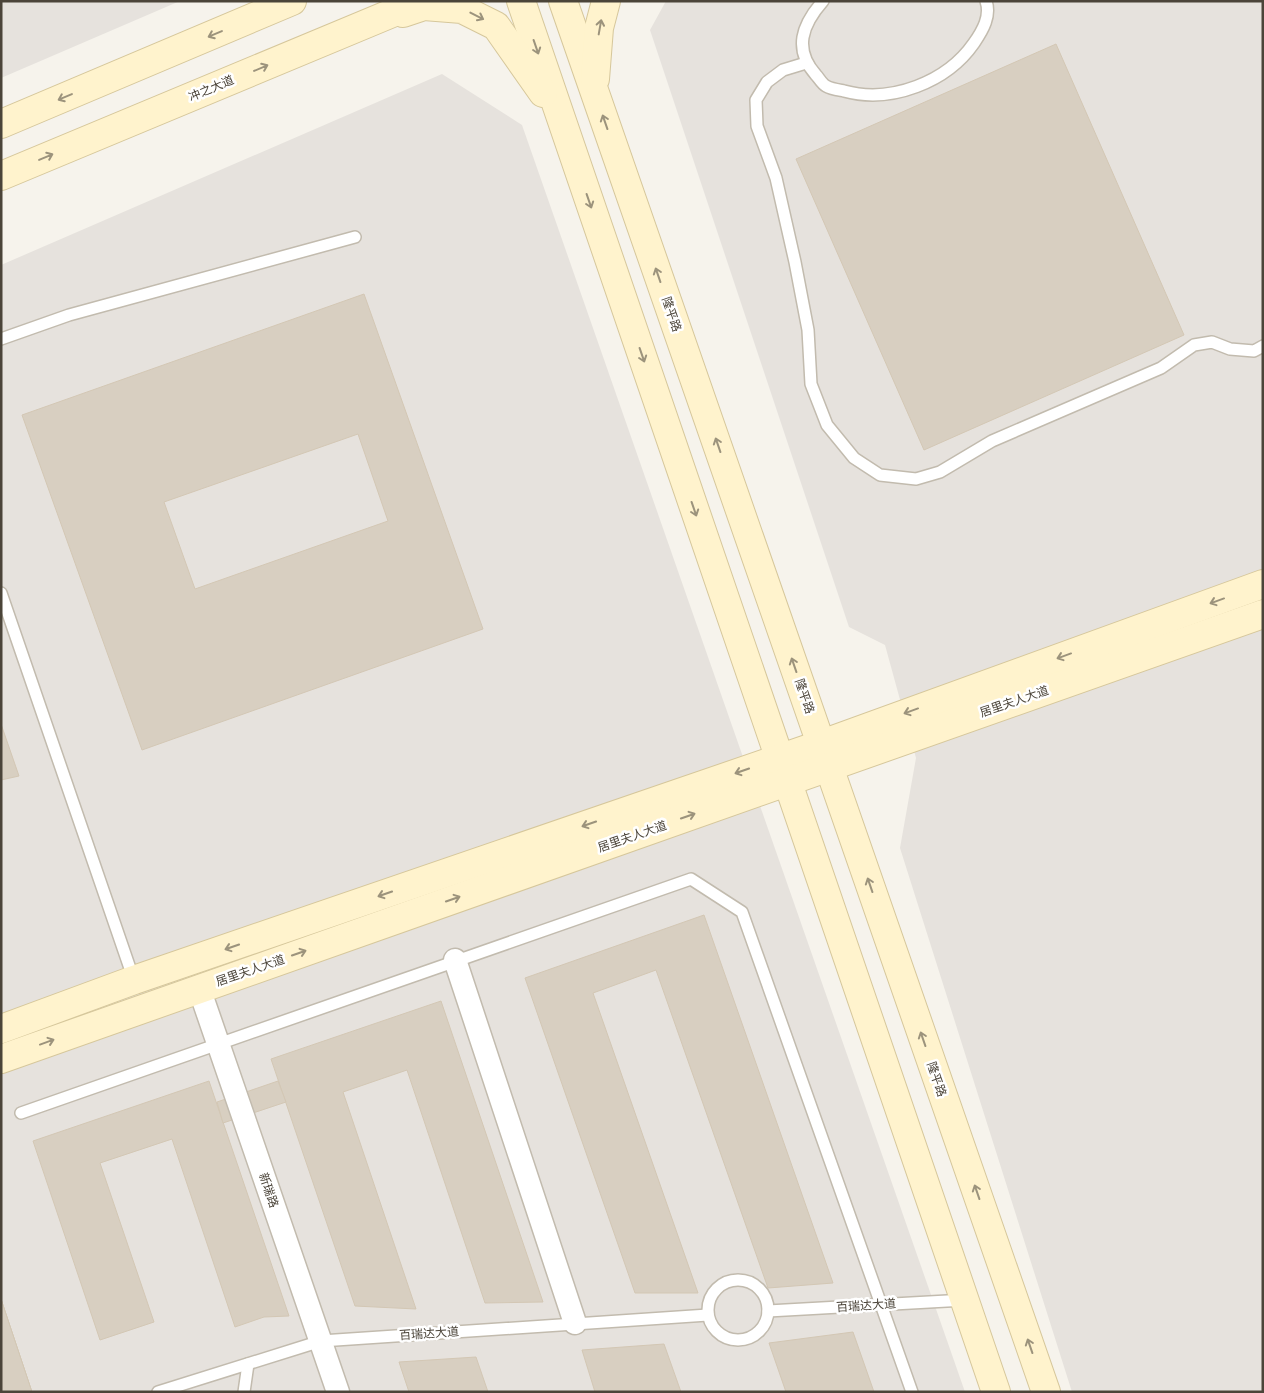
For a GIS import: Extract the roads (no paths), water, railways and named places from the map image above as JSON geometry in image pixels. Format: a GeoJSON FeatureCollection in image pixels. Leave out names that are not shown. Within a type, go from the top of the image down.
{"type":"FeatureCollection","features":[{"type":"Feature","properties":{"kind":"main road"},"geometry":{"type":"LineString","coordinates":[[1,124],[292,1]]}},
{"type":"Feature","properties":{"kind":"main road","name":"冲之大道"},"geometry":{"type":"LineString","coordinates":[[1,176],[421,1]]}},
{"type":"Feature","properties":{"kind":"main road"},"geometry":{"type":"LineString","coordinates":[[521,1],[996,1392]]}},
{"type":"Feature","properties":{"kind":"main road","name":"隆平路"},"geometry":{"type":"LineString","coordinates":[[563,1],[1046,1392]]}},
{"type":"Feature","properties":{"kind":"main road"},"geometry":{"type":"LineString","coordinates":[[593,88],[599,28],[606,1]]}},
{"type":"Feature","properties":{"kind":"main road"},"geometry":{"type":"LineString","coordinates":[[364,25],[424,6],[462,8],[496,26],[561,119]]}},
{"type":"Feature","properties":{"kind":"main road","name":"居里夫人大道"},"geometry":{"type":"LineString","coordinates":[[1,1059],[199,988],[825,755],[1263,584]]}},
{"type":"Feature","properties":{"kind":"main road","name":"居里夫人大道"},"geometry":{"type":"LineString","coordinates":[[825,755],[1263,614]]}},
{"type":"Feature","properties":{"kind":"main road","name":"居里夫人大道"},"geometry":{"type":"LineString","coordinates":[[1,1029],[134,980],[783,770]]}},
{"type":"Feature","properties":{"kind":"street"},"geometry":{"type":"LineString","coordinates":[[455,960],[575,1323]]}},
{"type":"Feature","properties":{"kind":"street","name":"新瑞路"},"geometry":{"type":"LineString","coordinates":[[199,988],[338,1392]]}},
{"type":"Feature","properties":{"kind":"lane"},"geometry":{"type":"LineString","coordinates":[[823,1],[810,16],[802,42],[806,63],[826,86],[858,95],[896,93],[935,80],[964,57],[982,32],[989,11],[986,1]]}},
{"type":"Feature","properties":{"kind":"lane"},"geometry":{"type":"LineString","coordinates":[[806,63],[783,70],[767,82],[756,100],[757,126],[776,178],[796,262],[808,330],[811,384],[827,424],[854,458],[867,467],[880,475],[916,479],[940,472],[992,441],[1161,368],[1194,345],[1212,342],[1230,349],[1254,351],[1263,346]]}},
{"type":"Feature","properties":{"kind":"lane"},"geometry":{"type":"LineString","coordinates":[[1,338],[69,315],[355,237]]}},
{"type":"Feature","properties":{"kind":"lane"},"geometry":{"type":"LineString","coordinates":[[1,593],[134,980]]}},
{"type":"Feature","properties":{"kind":"lane"},"geometry":{"type":"LineString","coordinates":[[21,1113],[691,879],[742,912],[912,1392]]}},
{"type":"Feature","properties":{"kind":"lane"},"geometry":{"type":"LineString","coordinates":[[734,1280],[753,1283],[765,1298],[768,1311],[763,1327],[756,1334],[736,1340],[718,1333],[711,1325],[708,1305],[717,1288],[734,1280]]}},
{"type":"Feature","properties":{"kind":"lane","name":"百瑞达大道"},"geometry":{"type":"LineString","coordinates":[[768,1311],[965,1300]]}},
{"type":"Feature","properties":{"kind":"lane","name":"百瑞达大道"},"geometry":{"type":"LineString","coordinates":[[158,1392],[320,1341],[708,1315]]}},
{"type":"Feature","properties":{"kind":"lane"},"geometry":{"type":"LineString","coordinates":[[244,1392],[248,1364]]}}]}
